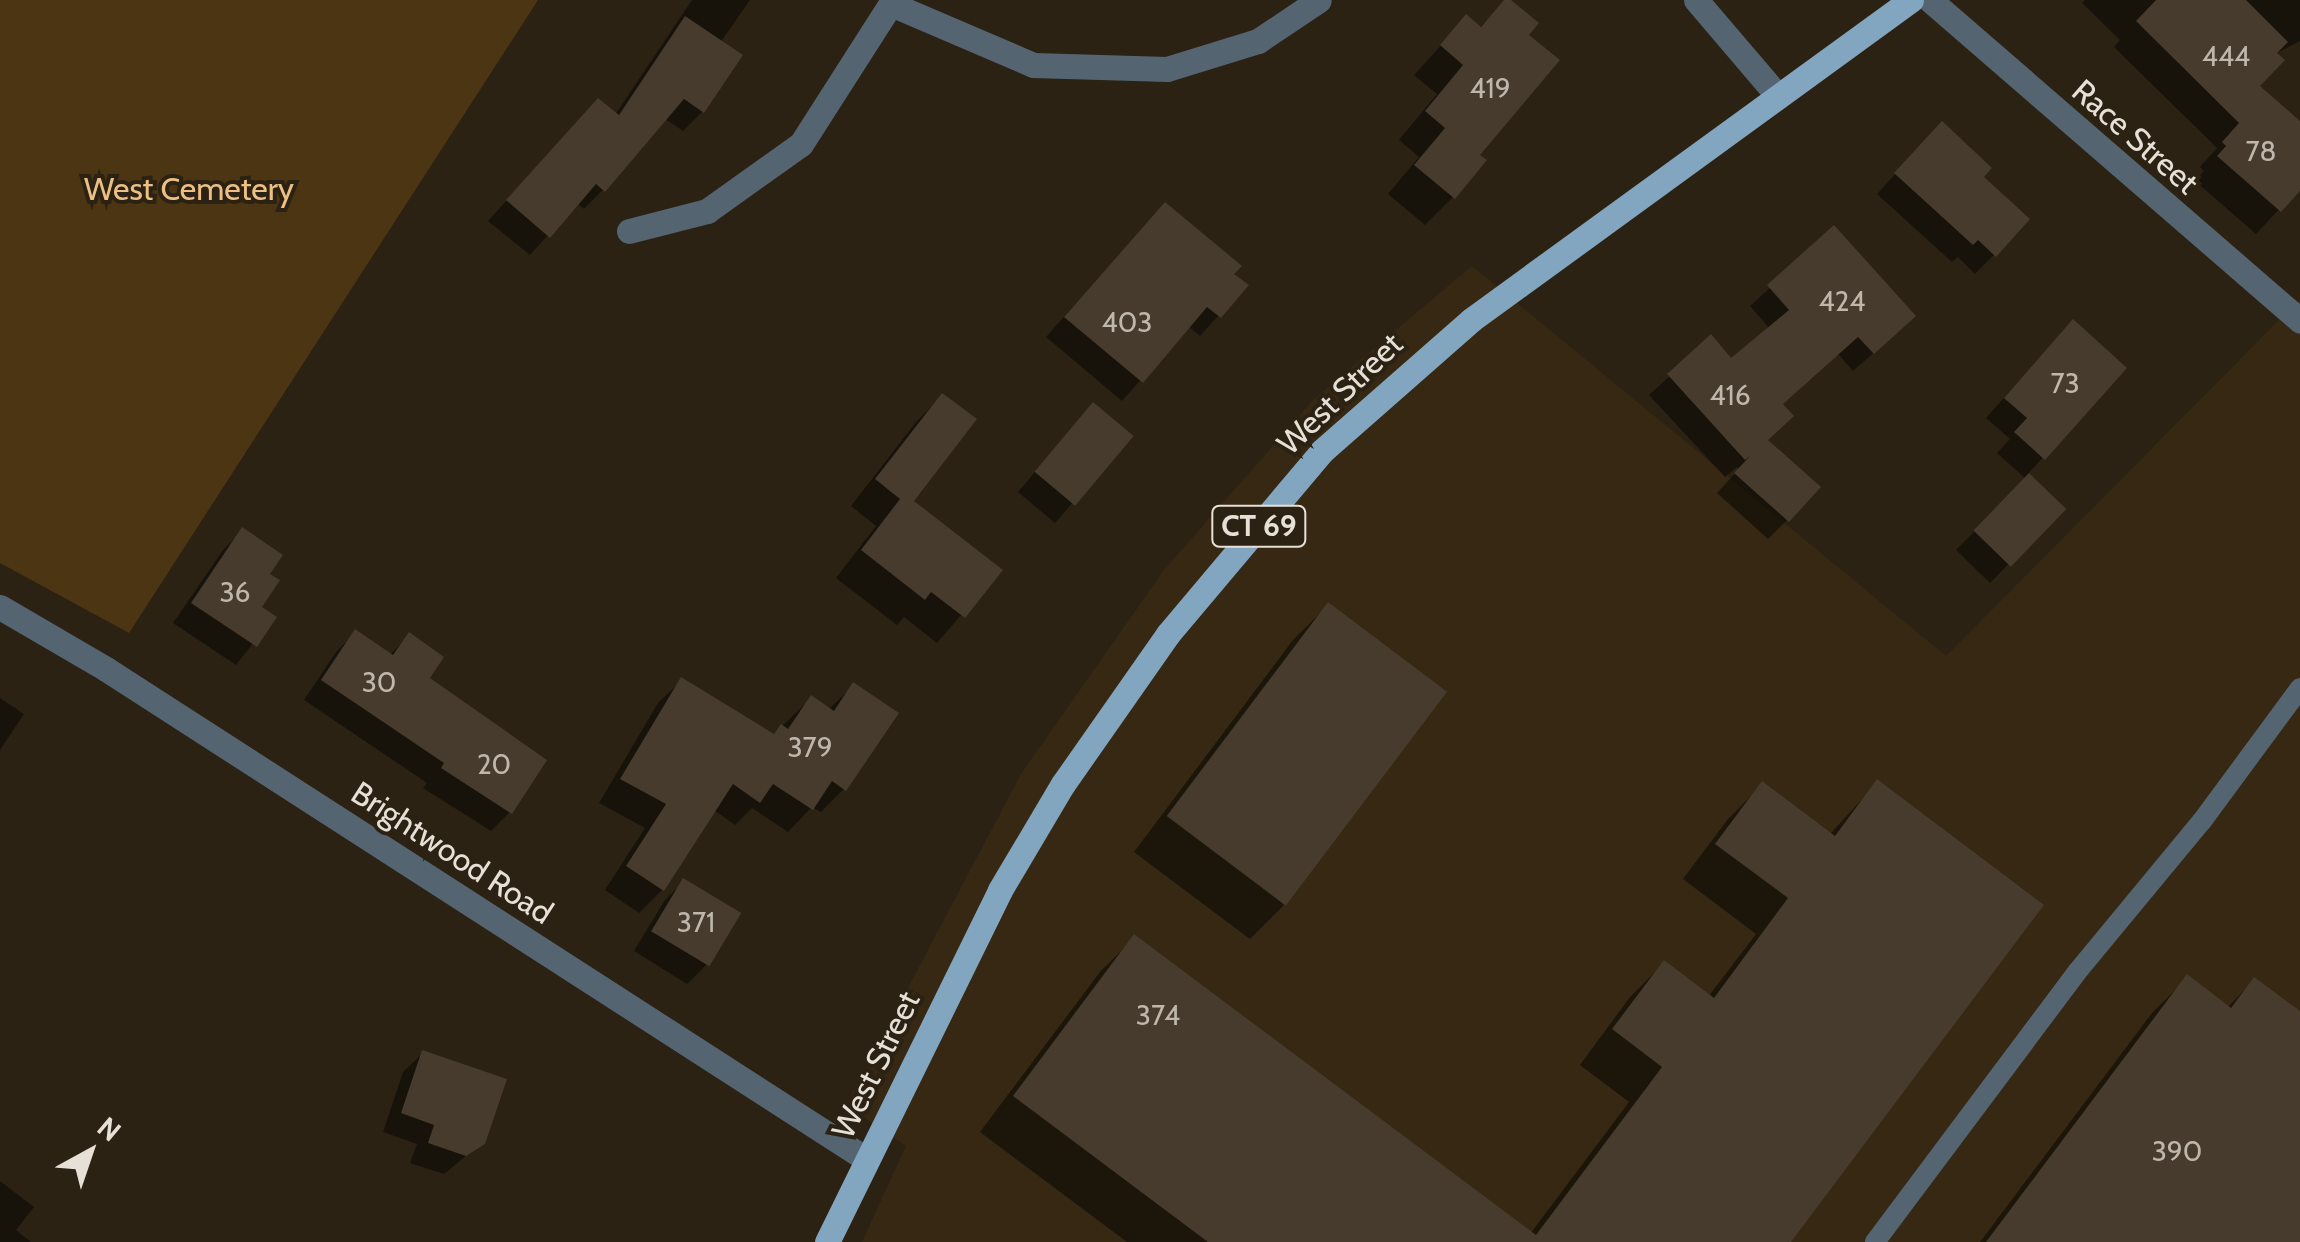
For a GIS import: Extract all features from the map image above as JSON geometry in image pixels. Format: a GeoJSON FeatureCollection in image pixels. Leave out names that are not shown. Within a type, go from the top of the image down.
{"type":"FeatureCollection","features":[{"type":"Feature","properties":{"kind":"main road","name":"West Street"},"geometry":{"type":"LineString","coordinates":[[827,1242],[1000,890],[1063,784],[1168,634],[1322,451],[1471,320],[1910,0]]}},
{"type":"Feature","properties":{"kind":"street"},"geometry":{"type":"LineString","coordinates":[[628,231],[708,211],[802,144],[892,2],[1033,65],[1168,69],[1258,41],[1319,0]]}},
{"type":"Feature","properties":{"kind":"street"},"geometry":{"type":"LineString","coordinates":[[1696,0],[1778,95]]}},
{"type":"Feature","properties":{"kind":"street","name":"Race Street"},"geometry":{"type":"LineString","coordinates":[[1930,0],[2300,321]]}},
{"type":"Feature","properties":{"kind":"street","name":"Brightwood Road"},"geometry":{"type":"LineString","coordinates":[[0,607],[106,669],[866,1159]]}},
{"type":"Feature","properties":{"kind":"lane"},"geometry":{"type":"LineString","coordinates":[[1875,1242],[2077,972],[2202,821],[2300,688]]}},
{"type":"Feature","properties":{"kind":"shaded area"},"geometry":{"type":"Polygon","coordinates":[[[1472,266],[1946,656],[2300,299],[2300,1242],[862,1242],[906,1146],[846,1105],[1021,774],[1164,570],[1314,399],[1472,266]]]}},
{"type":"Feature","properties":{"kind":"green space","name":"West Cemetery"},"geometry":{"type":"Polygon","coordinates":[[[0,0],[538,0],[129,633],[0,563],[0,0]]]}},
{"type":"Feature","properties":{"kind":"building"},"geometry":{"type":"Polygon","coordinates":[[[1504,0],[1511,0],[1539,23],[1529,35],[1560,60],[1480,155],[1487,160],[1455,199],[1414,165],[1445,128],[1425,111],[1463,65],[1440,45],[1466,14],[1481,27],[1504,0]]]}},
{"type":"Feature","properties":{"kind":"building"},"geometry":{"type":"Polygon","coordinates":[[[2156,0],[2246,0],[2288,42],[2277,53],[2285,60],[2260,86],[2300,121],[2300,191],[2281,212],[2217,156],[2226,146],[2222,142],[2239,123],[2136,21],[2156,0]]]}},
{"type":"Feature","properties":{"kind":"building"},"geometry":{"type":"Polygon","coordinates":[[[685,16],[743,55],[704,113],[684,99],[605,192],[596,184],[550,238],[506,200],[598,98],[619,115],[685,16]]]}},
{"type":"Feature","properties":{"kind":"building"},"geometry":{"type":"Polygon","coordinates":[[[1942,121],[1992,168],[1984,177],[2030,219],[1996,257],[1978,240],[1973,245],[1894,173],[1942,121]]]}},
{"type":"Feature","properties":{"kind":"building"},"geometry":{"type":"Polygon","coordinates":[[[1165,202],[1242,266],[1234,274],[1249,285],[1221,318],[1207,307],[1143,383],[1064,317],[1165,202]]]}},
{"type":"Feature","properties":{"kind":"building"},"geometry":{"type":"Polygon","coordinates":[[[1834,225],[1916,316],[1874,354],[1858,337],[1783,404],[1794,416],[1768,440],[1821,487],[1789,522],[1734,473],[1750,456],[1745,460],[1667,374],[1711,334],[1731,358],[1789,310],[1767,285],[1834,225]]]}},
{"type":"Feature","properties":{"kind":"building"},"geometry":{"type":"Polygon","coordinates":[[[2073,319],[2127,368],[2045,460],[2014,432],[2027,418],[2004,398],[2073,319]]]}},
{"type":"Feature","properties":{"kind":"building"},"geometry":{"type":"Polygon","coordinates":[[[942,393],[977,419],[914,501],[1003,570],[965,618],[931,592],[925,600],[861,550],[900,499],[875,479],[942,393]]]}},
{"type":"Feature","properties":{"kind":"building"},"geometry":{"type":"Polygon","coordinates":[[[1093,402],[1134,436],[1075,506],[1035,472],[1093,402]]]}},
{"type":"Feature","properties":{"kind":"building"},"geometry":{"type":"Polygon","coordinates":[[[2029,473],[2066,509],[2011,567],[1973,531],[2029,473]]]}},
{"type":"Feature","properties":{"kind":"building"},"geometry":{"type":"Polygon","coordinates":[[[242,527],[283,555],[270,574],[280,580],[262,607],[277,617],[257,647],[191,603],[242,527]]]}},
{"type":"Feature","properties":{"kind":"building"},"geometry":{"type":"Polygon","coordinates":[[[1328,602],[1447,692],[1286,906],[1167,816],[1328,602]]]}},
{"type":"Feature","properties":{"kind":"building"},"geometry":{"type":"Polygon","coordinates":[[[355,629],[393,655],[409,632],[444,657],[430,678],[547,760],[512,814],[441,768],[444,763],[321,680],[355,629]]]}},
{"type":"Feature","properties":{"kind":"building"},"geometry":{"type":"Polygon","coordinates":[[[681,677],[774,734],[781,724],[788,729],[811,695],[834,711],[853,682],[899,713],[846,791],[832,781],[813,810],[773,784],[760,803],[733,784],[664,891],[626,866],[666,804],[620,779],[681,677]]]}},
{"type":"Feature","properties":{"kind":"building"},"geometry":{"type":"Polygon","coordinates":[[[1877,779],[2044,905],[1791,1242],[1208,1242],[1013,1096],[1134,934],[1536,1235],[1662,1067],[1612,1029],[1664,960],[1714,998],[1788,898],[1715,844],[1762,781],[1835,836],[1877,779]]]}},
{"type":"Feature","properties":{"kind":"building"},"geometry":{"type":"Polygon","coordinates":[[[683,878],[741,913],[709,966],[651,931],[683,878]]]}},
{"type":"Feature","properties":{"kind":"building"},"geometry":{"type":"Polygon","coordinates":[[[2187,974],[2231,1008],[2254,977],[2300,1011],[2300,1242],[1986,1242],[2187,974]]]}},
{"type":"Feature","properties":{"kind":"building"},"geometry":{"type":"Polygon","coordinates":[[[422,1050],[507,1079],[485,1144],[466,1156],[428,1143],[434,1125],[401,1113],[422,1050]]]}}]}
